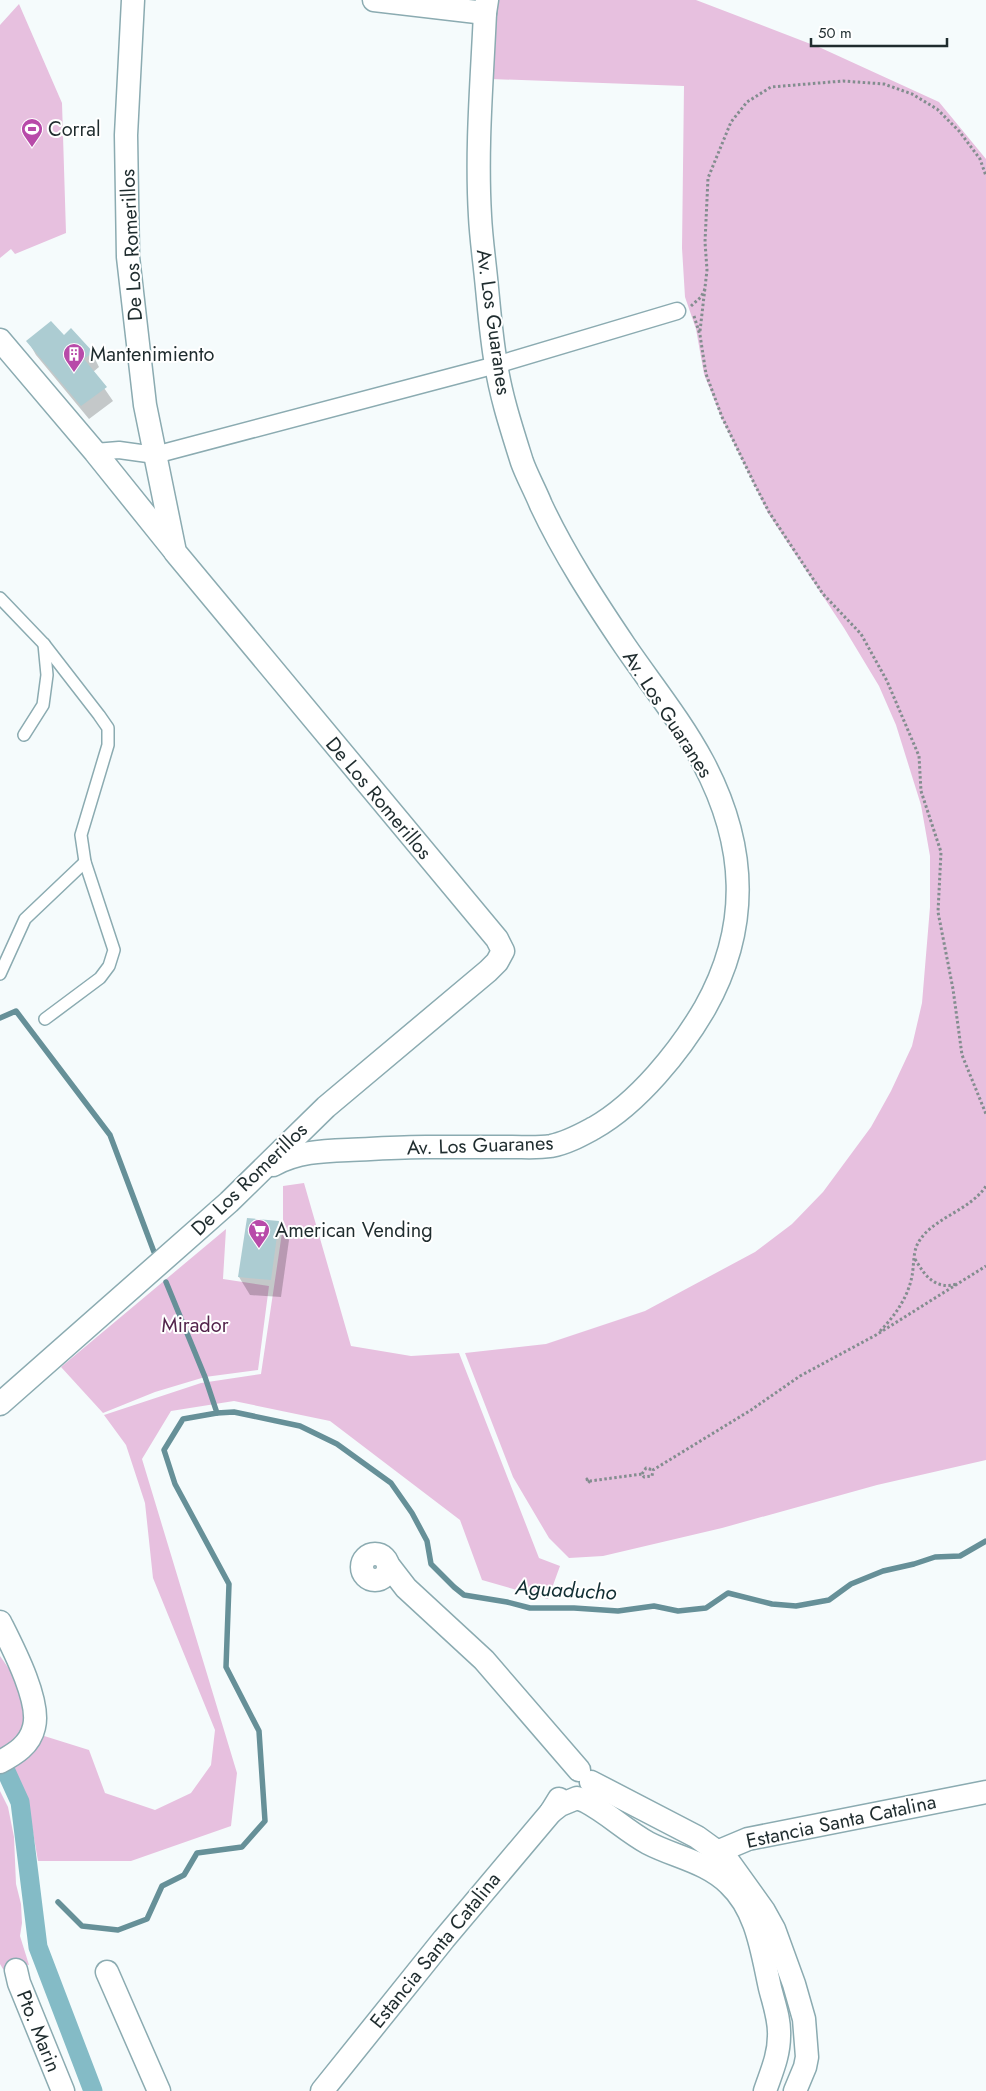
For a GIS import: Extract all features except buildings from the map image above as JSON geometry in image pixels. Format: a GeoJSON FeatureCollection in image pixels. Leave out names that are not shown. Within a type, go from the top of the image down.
{"type":"FeatureCollection","features":[{"type":"Feature","properties":{"kind":"street","name":"De Los Romerillos"},"geometry":{"type":"LineString","coordinates":[[0,1404],[229,1202],[265,1168],[301,1129],[488,971],[497,962],[502,951],[497,939],[175,552],[155,455],[139,361],[128,257],[126,135],[132,0]]}},
{"type":"Feature","properties":{"kind":"street"},"geometry":{"type":"LineString","coordinates":[[374,0],[486,6]]}},
{"type":"Feature","properties":{"kind":"street","name":"Av. Los Guaranes"},"geometry":{"type":"LineString","coordinates":[[265,1168],[299,1154],[326,1151],[424,1147],[536,1147],[555,1145],[576,1137],[599,1125],[621,1109],[646,1086],[676,1050],[695,1025],[709,1000],[727,960],[733,940],[737,918],[738,873],[733,840],[723,805],[704,763],[690,740],[595,601],[569,560],[552,528],[524,467],[496,365],[480,218],[479,136],[486,6]]}},
{"type":"Feature","properties":{"kind":"street"},"geometry":{"type":"LineString","coordinates":[[95,452],[119,450],[155,455],[496,365],[677,311]]}},
{"type":"Feature","properties":{"kind":"street"},"geometry":{"type":"LineString","coordinates":[[0,340],[95,452],[175,552]]}},
{"type":"Feature","properties":{"kind":"street"},"geometry":{"type":"LineString","coordinates":[[383,1573],[390,1582],[406,1588],[484,1660],[564,1754],[575,1783],[697,1837],[711,1859],[742,1899],[752,1917],[758,1937],[780,2036],[779,2051],[765,2091]]}},
{"type":"Feature","properties":{"kind":"street"},"geometry":{"type":"LineString","coordinates":[[0,1622],[28,1686],[35,1714],[35,1726],[24,1745],[7,1758]]}},
{"type":"Feature","properties":{"kind":"street"},"geometry":{"type":"LineString","coordinates":[[0,1642],[28,1686]]}},
{"type":"Feature","properties":{"kind":"street","name":"Estancia Santa Catalina"},"geometry":{"type":"LineString","coordinates":[[322,2091],[444,1939],[551,1812],[560,1805],[575,1783]]}},
{"type":"Feature","properties":{"kind":"street","name":"Estancia Santa Catalina"},"geometry":{"type":"LineString","coordinates":[[711,1859],[748,1839],[986,1792]]}},
{"type":"Feature","properties":{"kind":"street"},"geometry":{"type":"LineString","coordinates":[[711,1859],[731,1865],[774,1928],[804,2019],[806,2067],[795,2091]]}},
{"type":"Feature","properties":{"kind":"street","name":"Pto. Marin"},"geometry":{"type":"LineString","coordinates":[[16,1970],[19,1983],[63,2091]]}},
{"type":"Feature","properties":{"kind":"street"},"geometry":{"type":"LineString","coordinates":[[107,1972],[160,2091]]}},
{"type":"Feature","properties":{"kind":"lane"},"geometry":{"type":"LineString","coordinates":[[0,598],[44,644],[108,728],[108,745],[81,835],[85,862],[114,950],[110,966],[100,978],[46,1019]]}},
{"type":"Feature","properties":{"kind":"lane"},"geometry":{"type":"LineString","coordinates":[[24,735],[43,705],[47,675],[44,644]]}},
{"type":"Feature","properties":{"kind":"lane"},"geometry":{"type":"LineString","coordinates":[[0,974],[25,919],[85,862]]}},
{"type":"Feature","properties":{"kind":"path"},"geometry":{"type":"LineString","coordinates":[[700,335],[708,270],[705,242],[708,178],[731,122],[747,102],[771,87],[843,81],[884,84],[912,94],[937,109],[959,131],[980,159],[986,176]]}},
{"type":"Feature","properties":{"kind":"path"},"geometry":{"type":"LineString","coordinates":[[677,311],[692,306],[701,297],[706,285]]}},
{"type":"Feature","properties":{"kind":"path"},"geometry":{"type":"LineString","coordinates":[[677,311],[688,311],[693,315],[700,335],[706,374],[722,417],[769,512],[823,594],[860,634],[887,681],[919,756],[921,791],[941,852],[938,912],[953,989],[962,1055],[986,1114]]}},
{"type":"Feature","properties":{"kind":"path"},"geometry":{"type":"LineString","coordinates":[[876,1336],[893,1318],[904,1297],[912,1277],[916,1246],[926,1233],[966,1206],[986,1186]]}},
{"type":"Feature","properties":{"kind":"path"},"geometry":{"type":"LineString","coordinates":[[915,1259],[924,1275],[936,1284],[949,1286],[963,1282]]}},
{"type":"Feature","properties":{"kind":"path"},"geometry":{"type":"LineString","coordinates":[[590,1481],[642,1474],[648,1478],[654,1473],[653,1470],[751,1410],[800,1376],[876,1336],[986,1266]]}},
{"type":"Feature","properties":{"kind":"path"},"geometry":{"type":"LineString","coordinates":[[642,1474],[646,1468],[653,1470]]}},
{"type":"Feature","properties":{"kind":"green space"},"geometry":{"type":"Polygon","coordinates":[[[497,0],[696,0],[821,48],[939,102],[986,159],[986,1460],[877,1485],[722,1528],[603,1556],[569,1558],[549,1538],[513,1477],[465,1353],[546,1344],[645,1311],[755,1252],[792,1224],[823,1192],[871,1127],[891,1091],[912,1046],[922,1003],[930,907],[930,856],[921,805],[896,725],[879,686],[844,628],[768,513],[722,419],[704,374],[696,329],[685,297],[682,248],[684,86],[491,79],[497,0]]]}},
{"type":"Feature","properties":{"kind":"green space","name":"Corral"},"geometry":{"type":"Polygon","coordinates":[[[19,4],[62,103],[66,233],[15,254],[11,249],[0,258],[0,25],[19,4]]]}},
{"type":"Feature","properties":{"kind":"green space"},"geometry":{"type":"Polygon","coordinates":[[[304,1183],[351,1346],[411,1356],[459,1353],[539,1558],[560,1566],[548,1599],[482,1580],[460,1520],[330,1421],[234,1401],[171,1411],[142,1459],[237,1773],[231,1826],[131,1861],[38,1861],[27,1798],[12,1764],[41,1735],[89,1750],[105,1793],[155,1810],[191,1793],[211,1765],[215,1730],[153,1578],[145,1503],[126,1445],[104,1415],[201,1383],[261,1374],[283,1226],[283,1186],[304,1183]]]}},
{"type":"Feature","properties":{"kind":"green space","name":"Mirador"},"geometry":{"type":"Polygon","coordinates":[[[226,1229],[223,1279],[269,1286],[258,1370],[205,1377],[155,1392],[103,1413],[61,1367],[226,1229]]]}},
{"type":"Feature","properties":{"kind":"green space"},"geometry":{"type":"Polygon","coordinates":[[[0,1656],[23,1689],[27,1725],[0,1755],[0,1656]]]}},
{"type":"Feature","properties":{"kind":"green space"},"geometry":{"type":"Polygon","coordinates":[[[0,1791],[8,1807],[14,1837],[16,1884],[21,1904],[22,1923],[20,1936],[29,1965],[15,1962],[9,1972],[3,1969],[0,1964],[0,1791]]]}},
{"type":"Feature","properties":{"kind":"waterway"},"geometry":{"type":"LineString","coordinates":[[0,1018],[16,1011],[110,1135],[154,1252]]}},
{"type":"Feature","properties":{"kind":"waterway"},"geometry":{"type":"LineString","coordinates":[[58,1902],[82,1926],[118,1930],[147,1919],[162,1886],[184,1875],[197,1853],[242,1847],[265,1821],[259,1731],[226,1667],[229,1584],[175,1484],[164,1450],[183,1419],[217,1413],[205,1377],[166,1282]]}},
{"type":"Feature","properties":{"kind":"waterway","name":"Aguaducho"},"geometry":{"type":"LineString","coordinates":[[217,1413],[234,1412],[300,1426],[337,1444],[391,1483],[412,1513],[427,1541],[431,1564],[454,1587],[464,1595],[530,1608],[618,1611],[654,1606],[678,1611],[706,1608],[728,1593],[772,1604],[796,1606],[829,1600],[851,1584],[883,1571],[935,1557],[960,1556],[986,1541]]}},
{"type":"Feature","properties":{"kind":"waterway"},"geometry":{"type":"LineString","coordinates":[[0,1758],[20,1802],[38,1947],[93,2091]]}},
{"type":"Feature","properties":{"kind":"place","name":"Corral"},"geometry":{"type":"Point","coordinates":[32,148]}},
{"type":"Feature","properties":{"kind":"place","name":"Mantenimiento"},"geometry":{"type":"Point","coordinates":[74,373]}},
{"type":"Feature","properties":{"kind":"place","name":"American Vending"},"geometry":{"type":"Point","coordinates":[259,1249]}}]}
